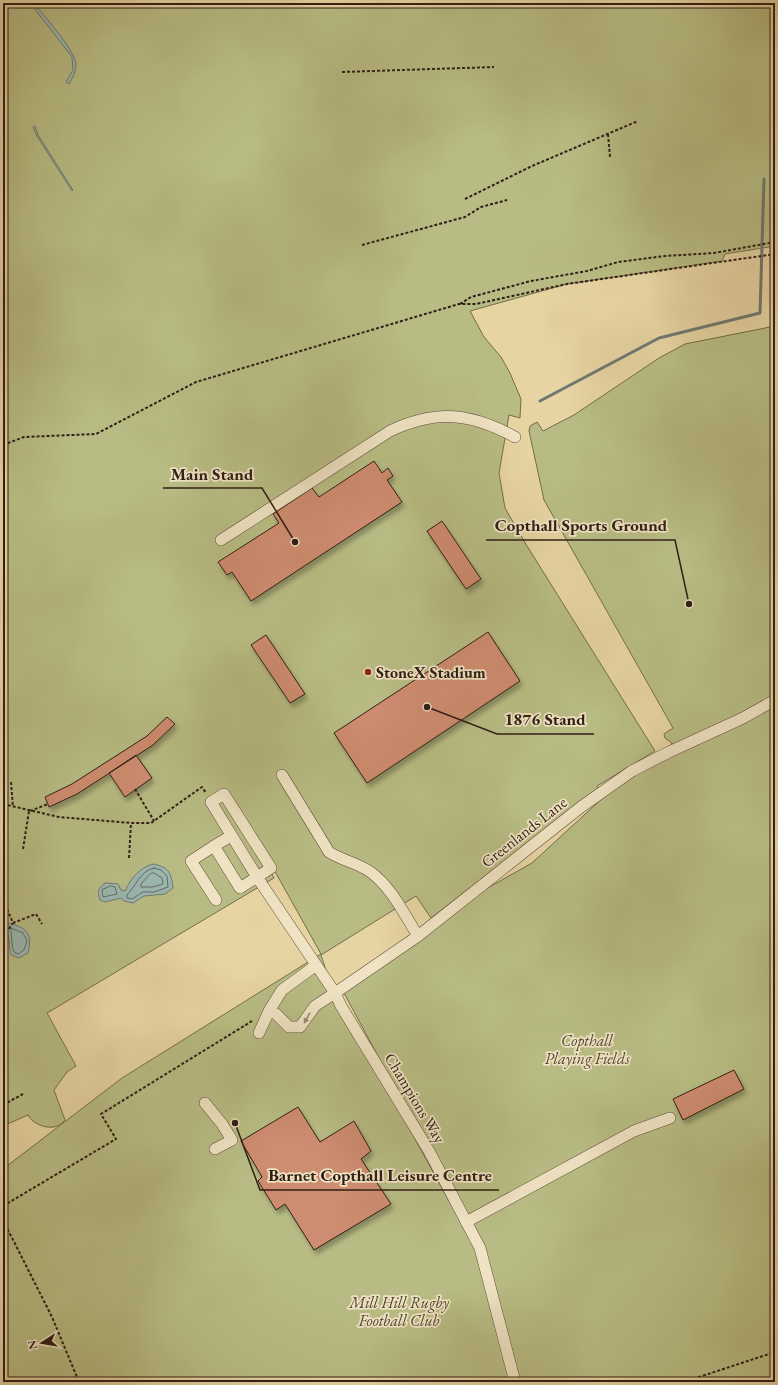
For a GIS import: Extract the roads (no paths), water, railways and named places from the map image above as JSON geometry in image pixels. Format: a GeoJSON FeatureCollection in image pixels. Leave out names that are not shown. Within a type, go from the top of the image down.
{"type":"FeatureCollection","features":[{"type":"Feature","properties":{"kind":"street"},"geometry":{"type":"LineString","coordinates":[[221,540],[390,431],[408,423],[427,417],[447,416],[467,418],[485,423],[515,438]]}},
{"type":"Feature","properties":{"kind":"street","name":"Greenlands Lane"},"geometry":{"type":"LineString","coordinates":[[269,1011],[276,1014],[289,1027],[300,1027],[315,1006],[418,936],[581,807],[632,771],[743,718],[775,700]]}},
{"type":"Feature","properties":{"kind":"street"},"geometry":{"type":"LineString","coordinates":[[282,775],[329,852],[341,859],[368,870],[379,879],[418,936]]}},
{"type":"Feature","properties":{"kind":"street"},"geometry":{"type":"LineString","coordinates":[[214,846],[240,888],[257,877],[271,868],[224,794],[210,802],[257,877],[335,992]]}},
{"type":"Feature","properties":{"kind":"street"},"geometry":{"type":"LineString","coordinates":[[216,900],[191,861],[232,836]]}},
{"type":"Feature","properties":{"kind":"street"},"geometry":{"type":"LineString","coordinates":[[259,1033],[269,1011],[282,990],[316,966]]}},
{"type":"Feature","properties":{"kind":"street","name":"Champions Way"},"geometry":{"type":"LineString","coordinates":[[335,992],[341,1006],[429,1151],[480,1248],[515,1382]]}},
{"type":"Feature","properties":{"kind":"street"},"geometry":{"type":"LineString","coordinates":[[205,1103],[222,1124],[232,1140],[215,1149]]}},
{"type":"Feature","properties":{"kind":"street"},"geometry":{"type":"LineString","coordinates":[[466,1222],[634,1131],[670,1118]]}},
{"type":"Feature","properties":{"kind":"water"},"geometry":{"type":"Polygon","coordinates":[[[30,3],[34,3],[64,41],[74,57],[76,64],[75,70],[69,84],[66,82],[73,70],[72,57],[30,3]]]}},
{"type":"Feature","properties":{"kind":"water"},"geometry":{"type":"Polygon","coordinates":[[[35,126],[38,135],[73,190],[72,191],[37,136],[33,127],[35,126]]]}},
{"type":"Feature","properties":{"kind":"water"},"geometry":{"type":"Polygon","coordinates":[[[154,864],[167,869],[169,872],[173,888],[165,894],[144,896],[133,903],[124,901],[121,898],[105,902],[100,900],[99,890],[105,883],[118,884],[121,890],[125,891],[140,870],[154,864]]]}},
{"type":"Feature","properties":{"kind":"water"},"geometry":{"type":"Polygon","coordinates":[[[3,922],[16,925],[25,930],[29,939],[28,953],[19,958],[11,955],[9,938],[8,934],[3,930],[3,922]]]}},
{"type":"Feature","properties":{"kind":"waterway"},"geometry":{"type":"LineString","coordinates":[[540,401],[659,338],[760,313],[764,179]]}},
{"type":"Feature","properties":{"kind":"place","name":"Main Stand"},"geometry":{"type":"Point","coordinates":[295,542]}},
{"type":"Feature","properties":{"kind":"place","name":"Copthall Sports Ground"},"geometry":{"type":"Point","coordinates":[689,604]}},
{"type":"Feature","properties":{"kind":"place","name":"StoneX Stadium"},"geometry":{"type":"Point","coordinates":[368,672]}},
{"type":"Feature","properties":{"kind":"place","name":"1876 Stand"},"geometry":{"type":"Point","coordinates":[427,707]}},
{"type":"Feature","properties":{"kind":"place","name":"Barnet Copthall Leisure Centre"},"geometry":{"type":"Point","coordinates":[235,1123]}},
{"type":"Feature","properties":{"kind":"park label","name":"Copthall Playing Fields"},"geometry":{"type":"Point","coordinates":[587,1049]}},
{"type":"Feature","properties":{"kind":"park label","name":"Mill Hill Rugby Football Club"},"geometry":{"type":"Point","coordinates":[399,1311]}}]}
